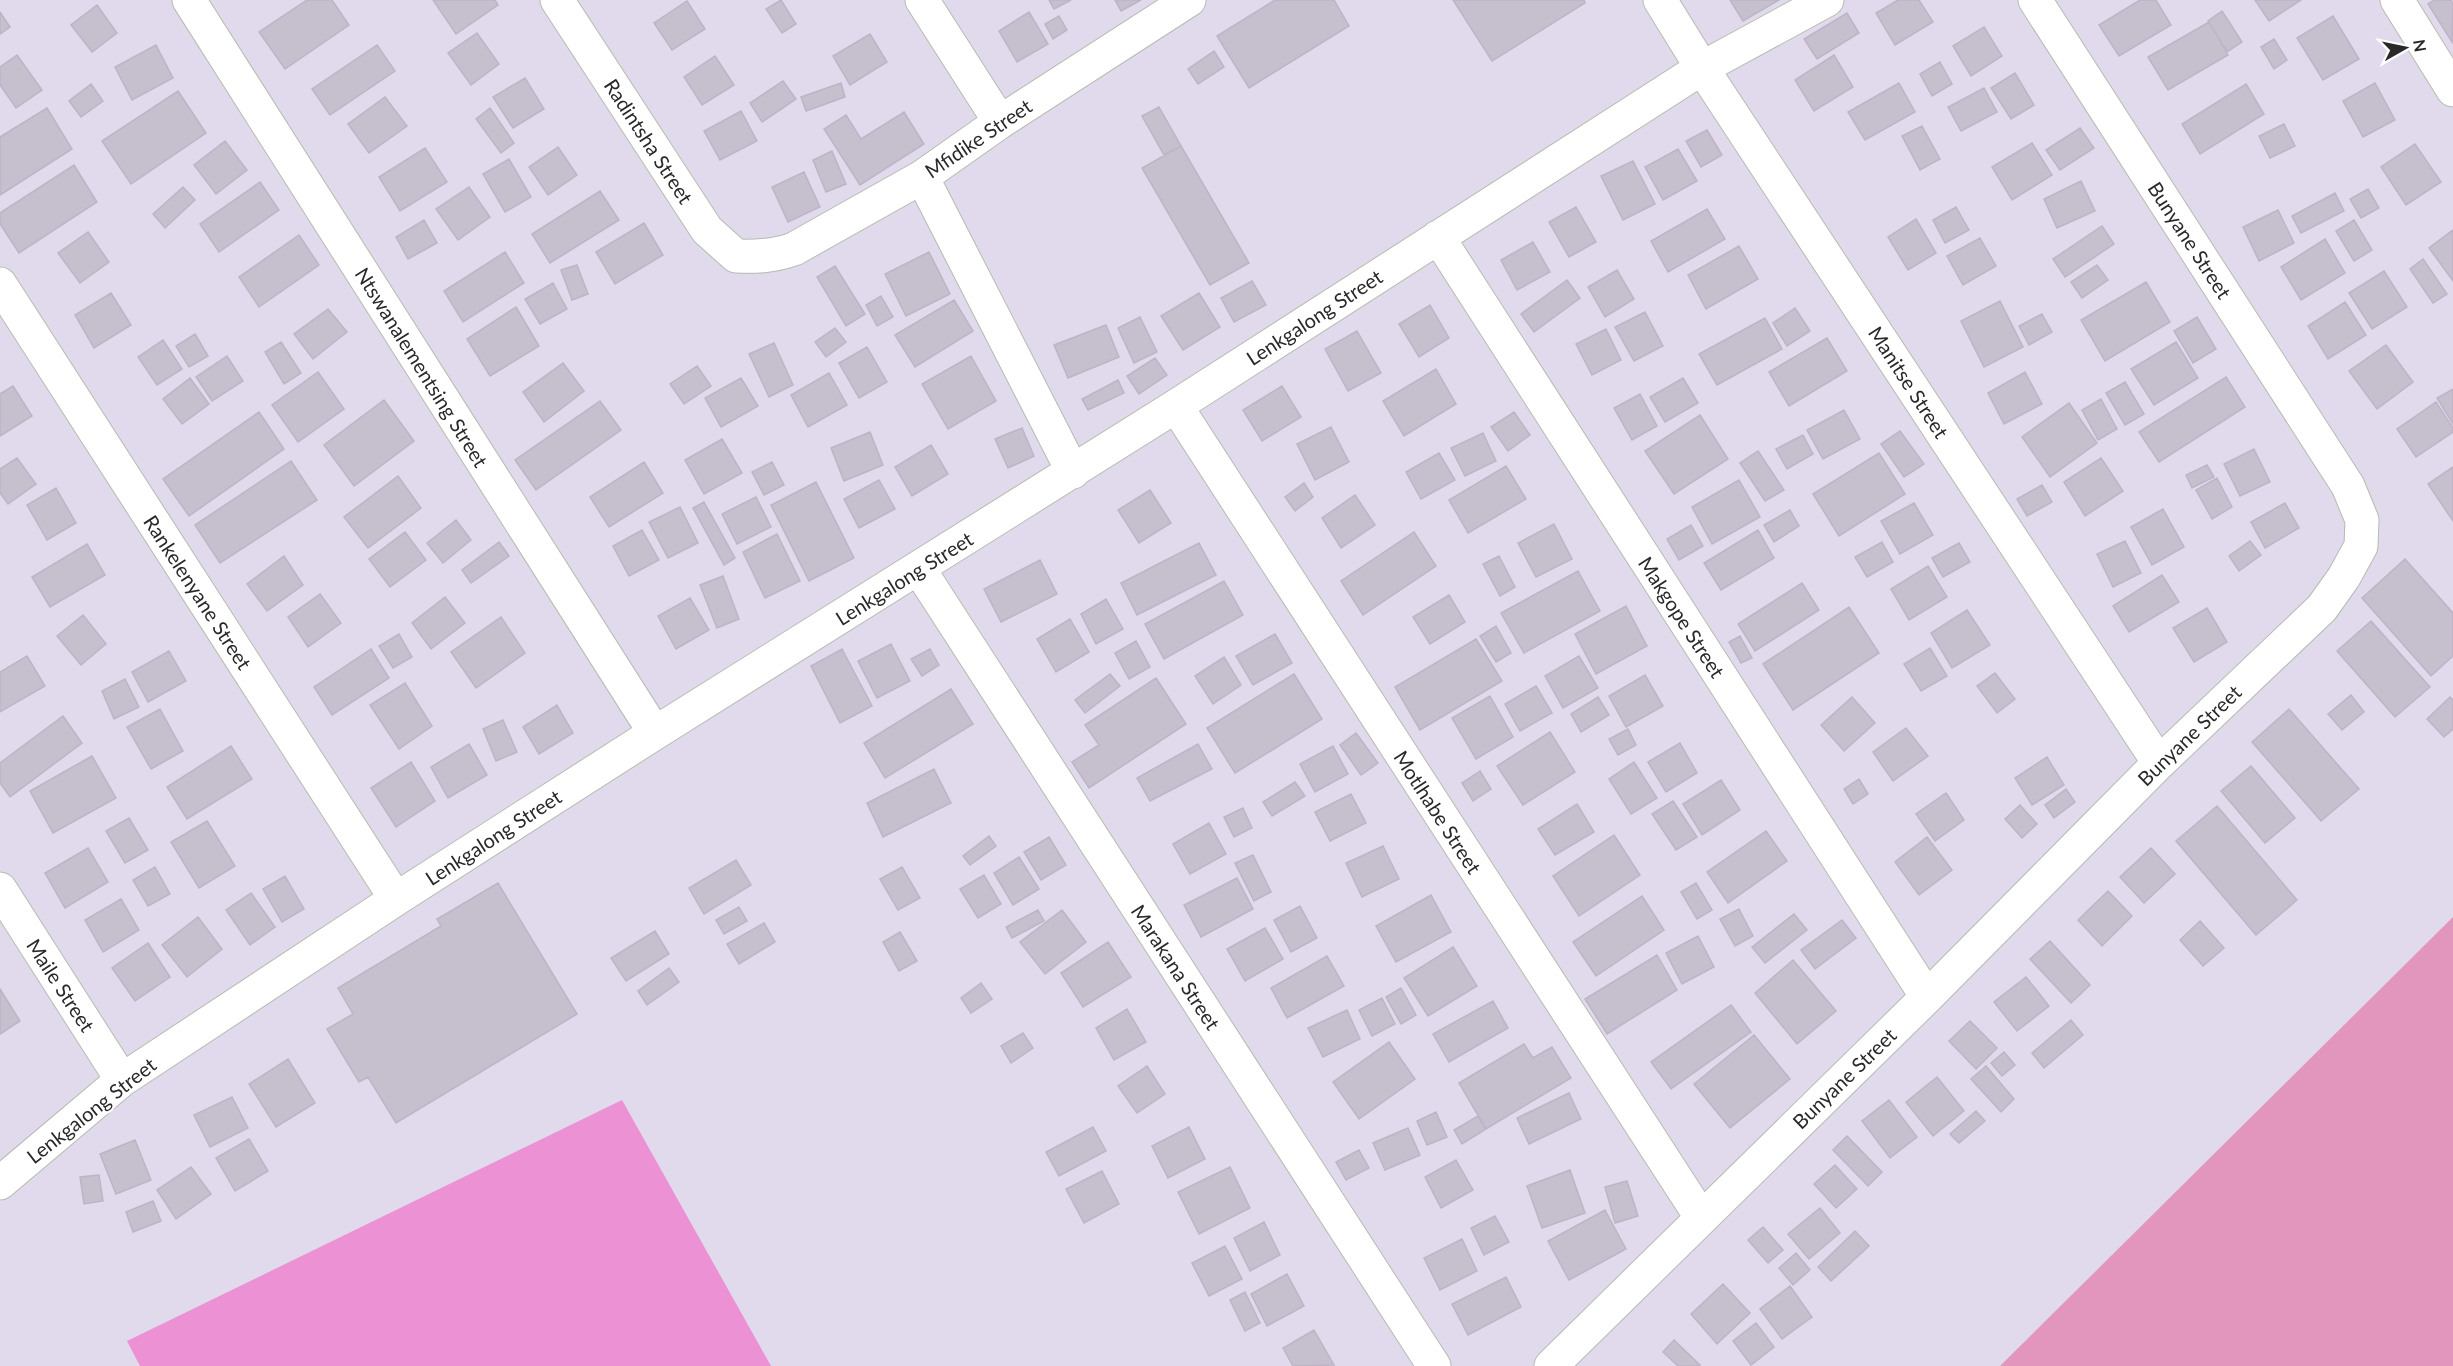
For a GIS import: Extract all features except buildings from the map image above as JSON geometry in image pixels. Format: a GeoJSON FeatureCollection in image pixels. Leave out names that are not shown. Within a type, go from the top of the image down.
{"type":"FeatureCollection","features":[{"type":"Feature","properties":{"kind":"street","name":"Ntswanalementsing Street"},"geometry":{"type":"LineString","coordinates":[[189,0],[655,733]]}},
{"type":"Feature","properties":{"kind":"street","name":"Radintsha Street"},"geometry":{"type":"LineString","coordinates":[[557,0],[707,230],[736,256],[759,257]]}},
{"type":"Feature","properties":{"kind":"street"},"geometry":{"type":"LineString","coordinates":[[922,0],[1000,122]]}},
{"type":"Feature","properties":{"kind":"street","name":"Mfidike Street"},"geometry":{"type":"LineString","coordinates":[[759,257],[773,256],[794,249],[922,177],[1000,122],[1189,0]]}},
{"type":"Feature","properties":{"kind":"street","name":"Manitse Street"},"geometry":{"type":"LineString","coordinates":[[1660,0],[1702,68],[2159,763]]}},
{"type":"Feature","properties":{"kind":"street","name":"Lenkgalong Street"},"geometry":{"type":"LineString","coordinates":[[0,1183],[122,1080],[396,899],[655,733],[1073,472],[1702,68],[1827,0]]}},
{"type":"Feature","properties":{"kind":"street","name":"Bunyane Street"},"geometry":{"type":"LineString","coordinates":[[1551,1366],[1927,997],[2159,763],[2322,608],[2344,577],[2361,546],[2362,520],[2342,476],[2036,0]]}},
{"type":"Feature","properties":{"kind":"street"},"geometry":{"type":"LineString","coordinates":[[2397,0],[2453,90]]}},
{"type":"Feature","properties":{"kind":"street"},"geometry":{"type":"LineString","coordinates":[[922,177],[1073,472]]}},
{"type":"Feature","properties":{"kind":"street","name":"Makgope Street"},"geometry":{"type":"LineString","coordinates":[[1438,237],[1927,997]]}},
{"type":"Feature","properties":{"kind":"street","name":"Rankelenyane Street"},"geometry":{"type":"LineString","coordinates":[[0,284],[396,899]]}},
{"type":"Feature","properties":{"kind":"street","name":"Motlhabe Street"},"geometry":{"type":"LineString","coordinates":[[1176,406],[1701,1217]]}},
{"type":"Feature","properties":{"kind":"street","name":"Marakana Street"},"geometry":{"type":"LineString","coordinates":[[919,569],[1434,1366]]}},
{"type":"Feature","properties":{"kind":"street","name":"Maile Street"},"geometry":{"type":"LineString","coordinates":[[0,889],[122,1080]]}},
{"type":"Feature","properties":{"kind":"shaded area"},"geometry":{"type":"Polygon","coordinates":[[[2453,917],[2453,1366],[2000,1366],[2453,917]]]}},
{"type":"Feature","properties":{"kind":"shaded area"},"geometry":{"type":"Polygon","coordinates":[[[622,1100],[771,1366],[140,1366],[127,1341],[622,1100]]]}}]}
